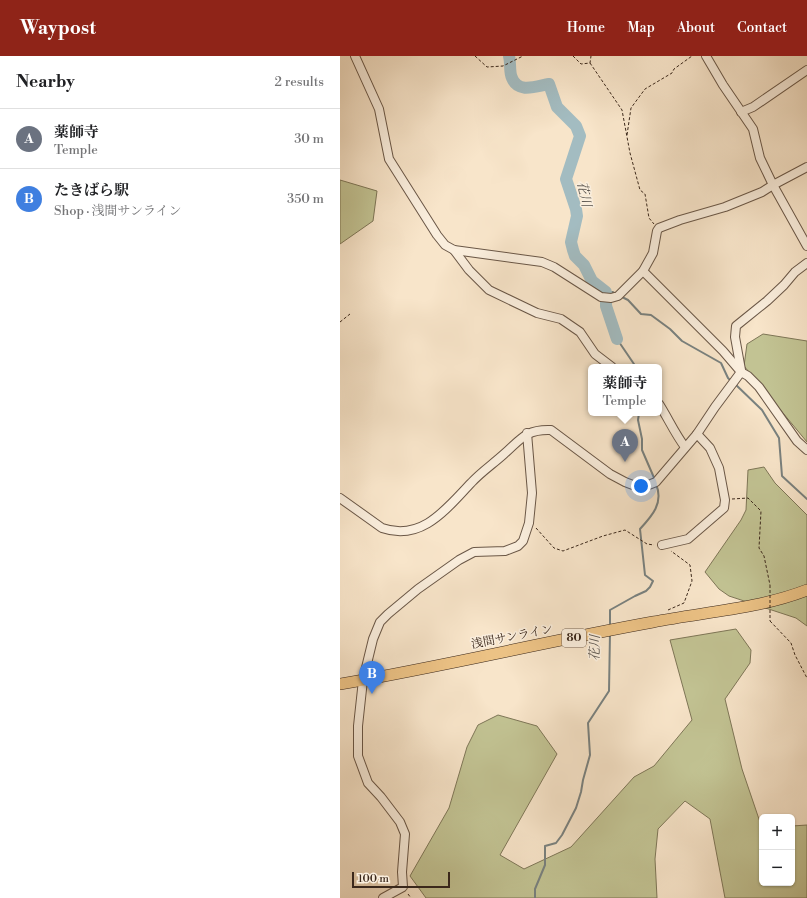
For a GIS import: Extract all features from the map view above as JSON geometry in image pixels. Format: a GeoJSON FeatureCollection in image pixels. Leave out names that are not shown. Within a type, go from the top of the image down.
{"type":"FeatureCollection","features":[{"type":"Feature","properties":{"kind":"main road","name":"浅間サンライン"},"geometry":{"type":"LineString","coordinates":[[340,684],[645,623],[746,606],[792,596],[807,590]]}},
{"type":"Feature","properties":{"kind":"street"},"geometry":{"type":"LineString","coordinates":[[356,56],[379,110],[389,159],[437,235],[445,245],[454,250],[542,262],[554,267],[604,298],[618,296],[643,271],[652,253],[659,228],[680,220],[726,207],[762,192],[772,185],[807,167]]}},
{"type":"Feature","properties":{"kind":"street"},"geometry":{"type":"LineString","coordinates":[[706,56],[723,85],[753,129],[760,158],[772,185],[807,246]]}},
{"type":"Feature","properties":{"kind":"street"},"geometry":{"type":"LineString","coordinates":[[741,112],[753,107],[807,70]]}},
{"type":"Feature","properties":{"kind":"street"},"geometry":{"type":"LineString","coordinates":[[454,250],[469,270],[489,290],[537,313],[561,319],[580,332],[595,354],[608,364]]}},
{"type":"Feature","properties":{"kind":"street"},"geometry":{"type":"LineString","coordinates":[[340,498],[382,528],[390,531],[416,529],[431,522],[443,513],[472,482],[527,433],[540,429],[551,430],[610,474],[625,482],[638,487],[656,482],[697,434],[741,372],[735,337],[736,326],[767,301],[795,272],[807,263]]}},
{"type":"Feature","properties":{"kind":"street"},"geometry":{"type":"LineString","coordinates":[[643,271],[723,351],[741,372],[748,376],[759,387],[797,441],[807,450]]}},
{"type":"Feature","properties":{"kind":"street"},"geometry":{"type":"LineString","coordinates":[[662,409],[676,436],[685,447]]}},
{"type":"Feature","properties":{"kind":"street"},"geometry":{"type":"LineString","coordinates":[[383,898],[403,887],[402,872],[405,834],[400,822],[381,796],[368,783],[358,756],[358,726],[363,680],[374,639],[380,622],[388,614],[418,589],[459,560],[474,552],[505,551],[518,546],[523,541],[529,523],[532,493],[527,433]]}},
{"type":"Feature","properties":{"kind":"street"},"geometry":{"type":"LineString","coordinates":[[662,545],[688,539],[724,508],[725,500],[719,468],[710,448],[697,434]]}},
{"type":"Feature","properties":{"kind":"path"},"geometry":{"type":"LineString","coordinates":[[475,56],[487,67],[503,66],[522,56]]}},
{"type":"Feature","properties":{"kind":"path"},"geometry":{"type":"LineString","coordinates":[[573,56],[581,64],[590,63]]}},
{"type":"Feature","properties":{"kind":"path"},"geometry":{"type":"LineString","coordinates":[[591,56],[590,63],[622,110],[626,137],[640,190],[645,194],[649,218],[659,228]]}},
{"type":"Feature","properties":{"kind":"path"},"geometry":{"type":"LineString","coordinates":[[626,137],[631,108],[644,89],[672,73],[674,69],[692,56]]}},
{"type":"Feature","properties":{"kind":"path"},"geometry":{"type":"LineString","coordinates":[[340,322],[350,314]]}},
{"type":"Feature","properties":{"kind":"path"},"geometry":{"type":"LineString","coordinates":[[725,500],[748,498],[761,511],[758,548],[764,556],[770,585],[770,621],[791,643],[795,655],[807,676]]}},
{"type":"Feature","properties":{"kind":"path"},"geometry":{"type":"LineString","coordinates":[[529,523],[541,533],[554,548],[563,551],[603,536],[625,530],[647,544],[662,545],[690,565],[692,581],[684,603],[663,612]]}},
{"type":"Feature","properties":{"kind":"green space"},"geometry":{"type":"Polygon","coordinates":[[[340,180],[377,191],[373,221],[340,244],[340,180]]]}},
{"type":"Feature","properties":{"kind":"green space"},"geometry":{"type":"Polygon","coordinates":[[[763,334],[807,341],[807,442],[744,366],[747,344],[763,334]]]}},
{"type":"Feature","properties":{"kind":"green space"},"geometry":{"type":"Polygon","coordinates":[[[764,467],[775,483],[807,515],[807,626],[796,618],[729,596],[719,589],[705,572],[741,520],[746,510],[748,470],[764,467]]]}},
{"type":"Feature","properties":{"kind":"green space"},"geometry":{"type":"Polygon","coordinates":[[[736,629],[751,650],[750,663],[725,699],[742,769],[759,819],[759,886],[795,886],[795,826],[807,825],[807,898],[725,898],[710,819],[685,801],[658,829],[655,859],[657,898],[426,898],[410,876],[449,808],[467,747],[478,725],[498,715],[537,726],[557,754],[500,855],[524,869],[571,847],[634,777],[654,766],[692,720],[670,640],[736,629]]]}},
{"type":"Feature","properties":{"kind":"waterway","name":"花川"},"geometry":{"type":"LineString","coordinates":[[509,56],[511,76],[515,83],[519,86],[528,88],[549,84],[557,107],[576,126],[580,136],[566,179],[577,216],[571,242],[575,256],[584,265],[592,281],[606,292],[606,306],[617,339]]}},
{"type":"Feature","properties":{"kind":"waterway"},"geometry":{"type":"LineString","coordinates":[[606,292],[613,292],[616,294]]}},
{"type":"Feature","properties":{"kind":"waterway"},"geometry":{"type":"LineString","coordinates":[[620,296],[628,300],[641,314],[651,315],[670,329],[682,341],[721,363],[731,381]]}},
{"type":"Feature","properties":{"kind":"waterway","name":"花川"},"geometry":{"type":"LineString","coordinates":[[617,339],[634,364]]}},
{"type":"Feature","properties":{"kind":"waterway"},"geometry":{"type":"LineString","coordinates":[[734,383],[762,410],[779,438],[782,476],[807,499]]}},
{"type":"Feature","properties":{"kind":"waterway","name":"花川"},"geometry":{"type":"LineString","coordinates":[[639,416],[642,450],[655,480]]}},
{"type":"Feature","properties":{"kind":"waterway","name":"花川"},"geometry":{"type":"LineString","coordinates":[[610,627],[610,610],[646,591],[653,581],[645,575],[640,529],[656,509],[659,497],[656,484]]}},
{"type":"Feature","properties":{"kind":"waterway","name":"花川"},"geometry":{"type":"LineString","coordinates":[[535,898],[535,889],[545,865],[545,846],[556,843],[562,835],[576,808],[581,792],[590,755],[588,723],[609,691],[610,633]]}},
{"type":"Feature","properties":{"kind":"place","name":"薬師寺"},"geometry":{"type":"Point","coordinates":[625,462]}},
{"type":"Feature","properties":{"kind":"place","name":"たきばら駅"},"geometry":{"type":"Point","coordinates":[372,694]}}]}
